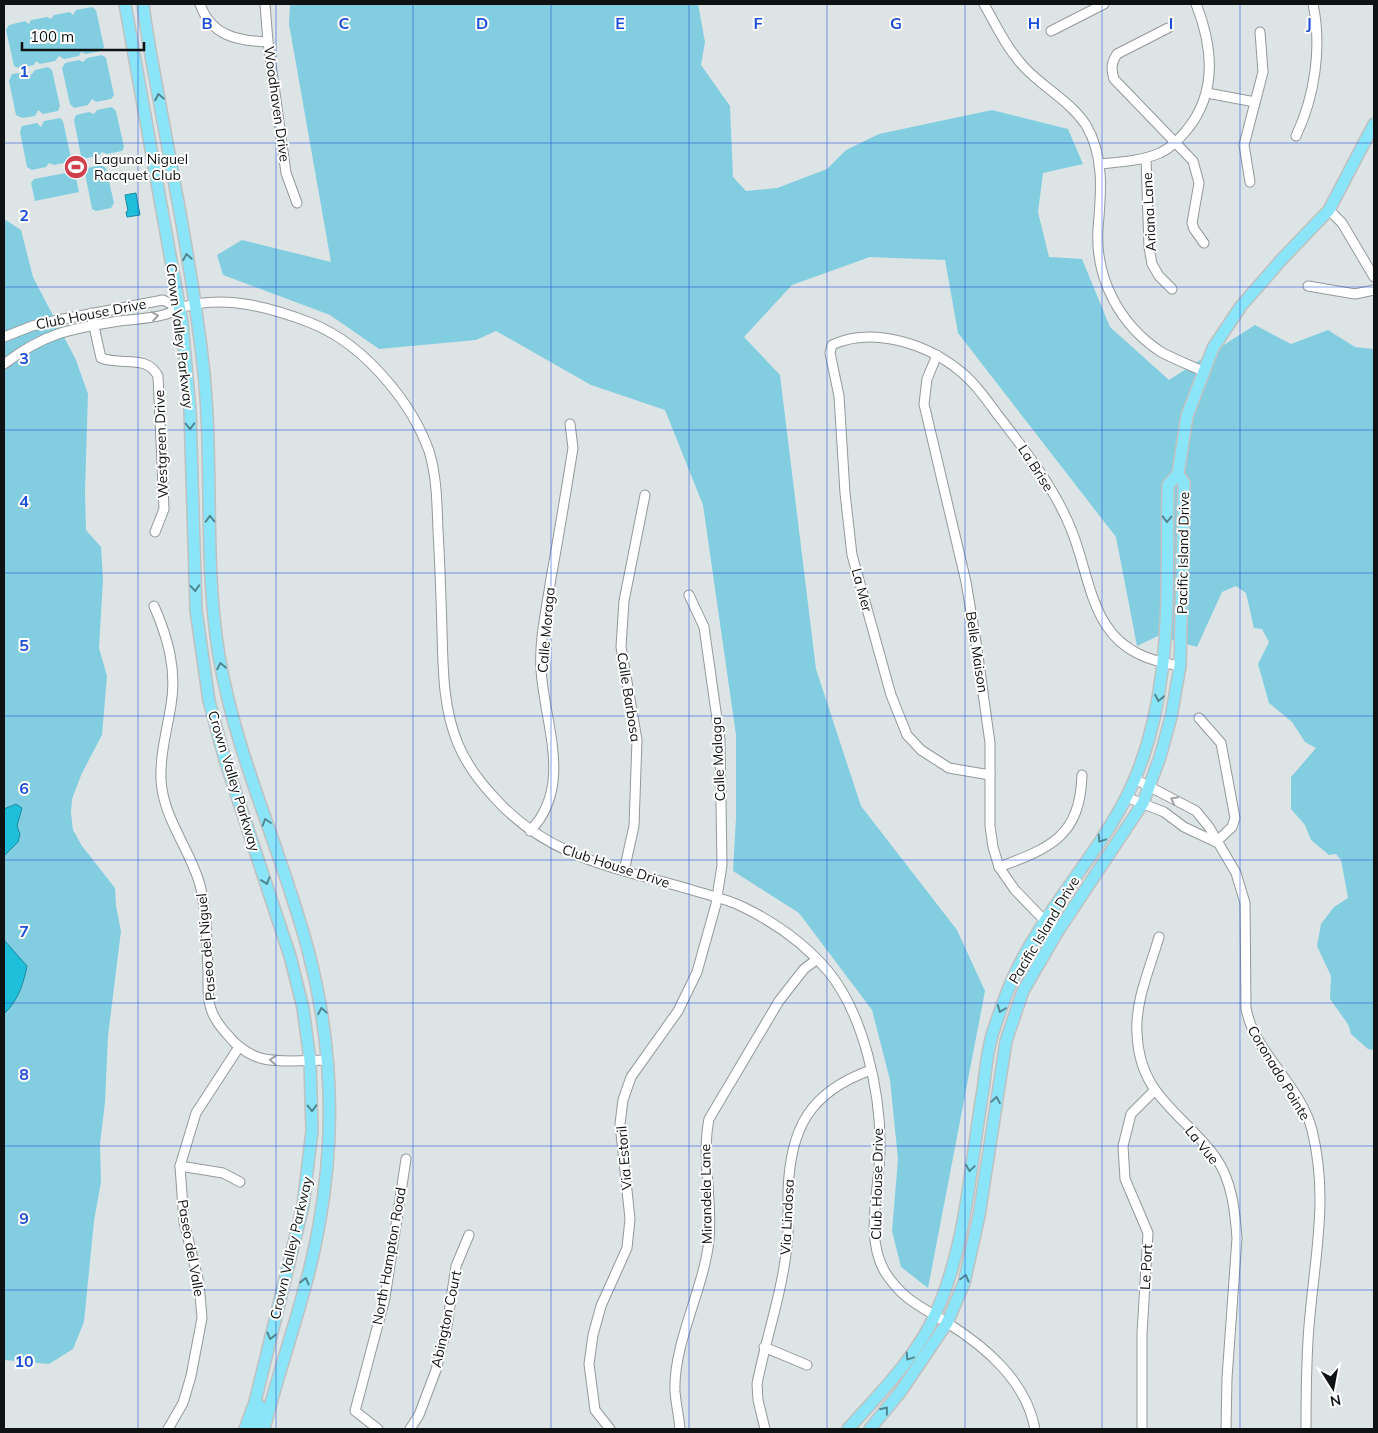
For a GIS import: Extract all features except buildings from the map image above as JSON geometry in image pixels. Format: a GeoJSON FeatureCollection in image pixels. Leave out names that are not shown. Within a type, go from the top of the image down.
{"type":"FeatureCollection","features":[{"type":"Feature","properties":{"kind":"main road","name":"Crown Valley Parkway"},"geometry":{"type":"LineString","coordinates":[[125,4],[179,308],[190,410],[193,569],[203,667],[216,730],[297,981],[304,1008],[310,1060],[312,1131],[304,1196],[246,1429]]}},
{"type":"Feature","properties":{"kind":"main road","name":"Crown Valley Parkway"},"geometry":{"type":"LineString","coordinates":[[143,4],[195,305],[206,399],[212,585],[219,656],[235,725],[308,947],[322,1014],[328,1060],[330,1095],[328,1170],[319,1227],[264,1429]]}},
{"type":"Feature","properties":{"kind":"main road","name":"Pacific Island Drive"},"geometry":{"type":"LineString","coordinates":[[848,1429],[908,1361],[935,1316],[958,1251],[992,1032],[1014,975],[1126,797],[1150,739],[1160,692],[1163,663],[1168,485],[1178,474],[1185,422],[1212,348],[1241,306],[1329,210],[1354,166],[1374,124]]}},
{"type":"Feature","properties":{"kind":"main road","name":"Pacific Island Drive"},"geometry":{"type":"LineString","coordinates":[[870,1429],[900,1391],[947,1323],[964,1283],[978,1225],[1006,1041],[1023,991],[1058,931],[1143,803],[1160,757],[1171,717],[1180,666],[1184,483],[1178,474]]}},
{"type":"Feature","properties":{"kind":"main road"},"geometry":{"type":"LineString","coordinates":[[254,1402],[260,1406],[255,1429]]}},
{"type":"Feature","properties":{"kind":"street"},"geometry":{"type":"LineString","coordinates":[[200,4],[211,24],[226,36],[246,41],[268,42]]}},
{"type":"Feature","properties":{"kind":"street","name":"Woodhaven Drive"},"geometry":{"type":"LineString","coordinates":[[265,4],[268,42],[286,174],[297,203]]}},
{"type":"Feature","properties":{"kind":"street"},"geometry":{"type":"LineString","coordinates":[[984,4],[1013,53],[1025,68],[1072,108],[1086,125],[1100,164],[1101,190],[1098,245],[1101,267],[1116,305],[1128,324],[1146,340],[1163,352],[1203,371]]}},
{"type":"Feature","properties":{"kind":"street"},"geometry":{"type":"LineString","coordinates":[[1051,32],[1104,4]]}},
{"type":"Feature","properties":{"kind":"street"},"geometry":{"type":"LineString","coordinates":[[1100,164],[1146,158],[1175,144],[1191,125],[1207,93],[1210,59],[1203,21],[1196,4]]}},
{"type":"Feature","properties":{"kind":"street"},"geometry":{"type":"LineString","coordinates":[[1296,136],[1306,115],[1314,79],[1316,19],[1313,4]]}},
{"type":"Feature","properties":{"kind":"street"},"geometry":{"type":"LineString","coordinates":[[1168,28],[1117,54],[1112,61],[1111,70],[1114,79],[1193,161],[1198,174],[1192,223],[1204,243]]}},
{"type":"Feature","properties":{"kind":"street"},"geometry":{"type":"LineString","coordinates":[[1250,182],[1244,145],[1263,72],[1260,32]]}},
{"type":"Feature","properties":{"kind":"street"},"geometry":{"type":"LineString","coordinates":[[1207,93],[1256,102]]}},
{"type":"Feature","properties":{"kind":"street","name":"Ariana Lane"},"geometry":{"type":"LineString","coordinates":[[1146,158],[1151,256],[1159,276],[1172,289]]}},
{"type":"Feature","properties":{"kind":"street"},"geometry":{"type":"LineString","coordinates":[[1329,210],[1342,222],[1374,277]]}},
{"type":"Feature","properties":{"kind":"street"},"geometry":{"type":"LineString","coordinates":[[1308,286],[1355,294],[1374,290]]}},
{"type":"Feature","properties":{"kind":"street","name":"Club House Drive"},"geometry":{"type":"LineString","coordinates":[[4,337],[32,326],[163,300],[179,308]]}},
{"type":"Feature","properties":{"kind":"street","name":"Club House Drive"},"geometry":{"type":"LineString","coordinates":[[4,364],[28,345],[55,334],[94,325],[163,315],[179,308],[214,302],[244,303],[323,328],[343,340],[380,372],[399,395],[416,423],[429,452],[437,491],[444,682],[459,748],[482,783],[496,800],[530,831],[569,853],[740,905],[776,924],[830,973],[857,1022],[871,1070],[880,1146],[875,1236],[877,1254],[899,1292],[912,1304],[947,1323],[981,1346],[1008,1374],[1019,1388],[1035,1429]]}},
{"type":"Feature","properties":{"kind":"street","name":"Westgreen Drive"},"geometry":{"type":"LineString","coordinates":[[91,313],[101,358],[114,363],[144,362],[153,366],[158,376],[164,509],[155,532]]}},
{"type":"Feature","properties":{"kind":"street","name":"La Brise"},"geometry":{"type":"LineString","coordinates":[[832,345],[842,340],[863,338],[888,339],[915,345],[937,355],[961,372],[980,391],[1020,443],[1045,480],[1071,527],[1096,604],[1106,625],[1118,639],[1138,655],[1180,666]]}},
{"type":"Feature","properties":{"kind":"street","name":"La Mer"},"geometry":{"type":"LineString","coordinates":[[832,345],[830,354],[839,396],[845,493],[852,555],[893,702],[907,735],[934,760],[964,772],[990,775]]}},
{"type":"Feature","properties":{"kind":"street","name":"Belle Maison"},"geometry":{"type":"LineString","coordinates":[[937,355],[927,379],[924,404],[966,582],[989,734],[990,826],[999,867],[1015,890],[1046,922],[1058,931]]}},
{"type":"Feature","properties":{"kind":"street","name":"Calle Moraga"},"geometry":{"type":"LineString","coordinates":[[530,831],[543,815],[554,786],[555,765],[544,702],[541,666],[546,611],[573,448],[570,424]]}},
{"type":"Feature","properties":{"kind":"street","name":"Calle Barbosa"},"geometry":{"type":"LineString","coordinates":[[624,871],[634,826],[637,740],[621,647],[624,601],[645,495]]}},
{"type":"Feature","properties":{"kind":"street","name":"Calle Malaga"},"geometry":{"type":"LineString","coordinates":[[689,595],[704,627],[720,740],[722,865],[716,897]]}},
{"type":"Feature","properties":{"kind":"street","name":"Paseo del Niguel"},"geometry":{"type":"LineString","coordinates":[[154,606],[169,647],[173,678],[171,703],[161,763],[164,800],[175,829],[194,865],[200,887],[204,909],[209,996],[212,1015],[221,1029],[239,1047],[263,1059],[328,1060]]}},
{"type":"Feature","properties":{"kind":"street"},"geometry":{"type":"LineString","coordinates":[[1126,797],[1164,812],[1184,827],[1216,842],[1232,827],[1234,818],[1221,743],[1199,718]]}},
{"type":"Feature","properties":{"kind":"street"},"geometry":{"type":"LineString","coordinates":[[999,867],[1028,856],[1063,834],[1075,816],[1081,796],[1082,775]]}},
{"type":"Feature","properties":{"kind":"street","name":"Coronado Pointe"},"geometry":{"type":"LineString","coordinates":[[1135,779],[1196,810],[1209,827],[1216,842],[1236,873],[1245,904],[1246,1008],[1248,1022],[1301,1105],[1311,1127],[1321,1180],[1322,1207],[1310,1318],[1306,1429]]}},
{"type":"Feature","properties":{"kind":"street","name":"Via Estoril"},"geometry":{"type":"LineString","coordinates":[[610,1429],[595,1410],[589,1364],[593,1335],[601,1306],[627,1248],[630,1219],[620,1124],[623,1100],[631,1077],[678,1011],[697,972],[716,904],[716,897]]}},
{"type":"Feature","properties":{"kind":"street","name":"La Vue"},"geometry":{"type":"LineString","coordinates":[[1159,937],[1137,1015],[1138,1047],[1143,1071],[1154,1091],[1217,1159],[1233,1199],[1237,1238],[1227,1378],[1226,1429]]}},
{"type":"Feature","properties":{"kind":"street","name":"Mirandela Lane"},"geometry":{"type":"LineString","coordinates":[[680,1429],[675,1391],[678,1360],[707,1259],[709,1238],[705,1138],[709,1119],[779,1001],[804,969],[816,960]]}},
{"type":"Feature","properties":{"kind":"street","name":"Paseo del Valle"},"geometry":{"type":"LineString","coordinates":[[168,1429],[183,1403],[192,1376],[202,1318],[199,1284],[184,1222],[180,1166],[196,1113],[239,1047]]}},
{"type":"Feature","properties":{"kind":"street","name":"Via Lindosa"},"geometry":{"type":"LineString","coordinates":[[765,1429],[758,1400],[758,1384],[764,1347],[787,1245],[788,1190],[794,1140],[811,1110],[825,1096],[852,1077],[871,1070]]}},
{"type":"Feature","properties":{"kind":"street","name":"Le Port"},"geometry":{"type":"LineString","coordinates":[[1142,1429],[1142,1334],[1148,1233],[1125,1179],[1123,1146],[1131,1114],[1154,1091]]}},
{"type":"Feature","properties":{"kind":"street","name":"North Hampton Road"},"geometry":{"type":"LineString","coordinates":[[378,1429],[355,1411],[385,1298],[406,1159]]}},
{"type":"Feature","properties":{"kind":"street"},"geometry":{"type":"LineString","coordinates":[[180,1166],[223,1173],[240,1182]]}},
{"type":"Feature","properties":{"kind":"street","name":"Abington Court"},"geometry":{"type":"LineString","coordinates":[[410,1429],[419,1415],[436,1370],[447,1326],[456,1266],[469,1235]]}},
{"type":"Feature","properties":{"kind":"street"},"geometry":{"type":"LineString","coordinates":[[764,1347],[807,1365]]}},
{"type":"Feature","properties":{"kind":"shaded area"},"geometry":{"type":"Polygon","coordinates":[[[290,4],[698,4],[705,42],[701,65],[730,106],[733,177],[746,191],[777,188],[827,169],[846,150],[879,134],[992,110],[1068,129],[1083,164],[1043,173],[1038,212],[1049,257],[1082,259],[1110,327],[1169,380],[1255,325],[1291,344],[1328,330],[1355,347],[1374,349],[1374,1050],[1368,1049],[1351,1034],[1348,1024],[1330,999],[1331,976],[1317,946],[1321,924],[1334,907],[1348,898],[1341,860],[1336,854],[1329,855],[1311,840],[1305,825],[1291,809],[1291,777],[1316,748],[1305,742],[1292,722],[1269,703],[1258,664],[1269,642],[1262,629],[1254,628],[1246,593],[1236,586],[1222,592],[1197,647],[1158,636],[1137,646],[1116,537],[958,333],[945,260],[870,257],[792,285],[744,337],[780,375],[816,669],[861,806],[957,930],[985,991],[928,1288],[901,1267],[892,1231],[898,1159],[890,1080],[872,1010],[799,913],[733,871],[736,818],[736,735],[703,505],[665,410],[591,385],[496,331],[476,340],[379,349],[330,315],[223,275],[217,255],[242,240],[331,262],[289,24],[290,4]]]}},
{"type":"Feature","properties":{"kind":"shaded area"},"geometry":{"type":"Polygon","coordinates":[[[92,7],[96,10],[104,47],[101,51],[86,54],[81,52],[79,56],[64,59],[59,56],[55,61],[40,64],[36,61],[34,65],[19,68],[14,66],[6,30],[9,25],[25,21],[29,24],[31,20],[47,17],[51,19],[54,15],[70,12],[73,15],[76,10],[92,7]]]}},
{"type":"Feature","properties":{"kind":"shaded area"},"geometry":{"type":"Polygon","coordinates":[[[102,55],[106,58],[114,95],[111,99],[96,102],[92,99],[88,105],[74,108],[70,104],[62,68],[65,63],[79,60],[83,62],[87,58],[102,55]]]}},
{"type":"Feature","properties":{"kind":"shaded area"},"geometry":{"type":"Polygon","coordinates":[[[48,67],[52,70],[60,106],[58,111],[43,114],[38,110],[35,116],[22,118],[16,115],[9,81],[12,74],[27,72],[31,75],[35,70],[48,67]]]}},
{"type":"Feature","properties":{"kind":"shaded area"},"geometry":{"type":"Polygon","coordinates":[[[112,107],[116,111],[124,147],[122,151],[107,154],[102,152],[97,156],[86,158],[81,156],[74,120],[76,115],[89,112],[94,114],[97,110],[112,107]]]}},
{"type":"Feature","properties":{"kind":"shaded area"},"geometry":{"type":"Polygon","coordinates":[[[60,118],[63,121],[71,158],[68,162],[54,165],[49,163],[46,167],[32,170],[27,167],[20,132],[22,126],[37,123],[41,127],[44,121],[60,118]]]}},
{"type":"Feature","properties":{"kind":"shaded area"},"geometry":{"type":"Polygon","coordinates":[[[101,165],[106,168],[114,203],[111,208],[96,211],[92,209],[85,173],[87,168],[101,165]]]}},
{"type":"Feature","properties":{"kind":"shaded area"},"geometry":{"type":"Polygon","coordinates":[[[71,172],[75,174],[79,192],[35,201],[31,183],[34,179],[71,172]]]}},
{"type":"Feature","properties":{"kind":"shaded area"},"geometry":{"type":"Polygon","coordinates":[[[136,193],[140,215],[127,217],[126,212],[128,211],[125,195],[136,193]]]}},
{"type":"Feature","properties":{"kind":"shaded area"},"geometry":{"type":"Polygon","coordinates":[[[4,219],[21,230],[33,277],[76,360],[88,394],[85,491],[86,530],[101,547],[103,580],[99,648],[107,676],[102,735],[82,773],[72,799],[71,813],[73,830],[82,846],[115,888],[121,931],[108,1036],[105,1102],[100,1144],[101,1182],[94,1221],[84,1322],[73,1349],[49,1364],[4,1360],[4,219]]]}},
{"type":"Feature","properties":{"kind":"shaded area"},"geometry":{"type":"Polygon","coordinates":[[[16,804],[22,808],[17,826],[20,834],[18,842],[4,856],[4,809],[16,804]]]}},
{"type":"Feature","properties":{"kind":"shaded area"},"geometry":{"type":"Polygon","coordinates":[[[4,940],[27,966],[19,992],[4,1014],[4,940]]]}},
{"type":"Feature","properties":{"kind":"place","name":"Laguna Niguel Racquet Club"},"geometry":{"type":"Point","coordinates":[76,167]}}]}
